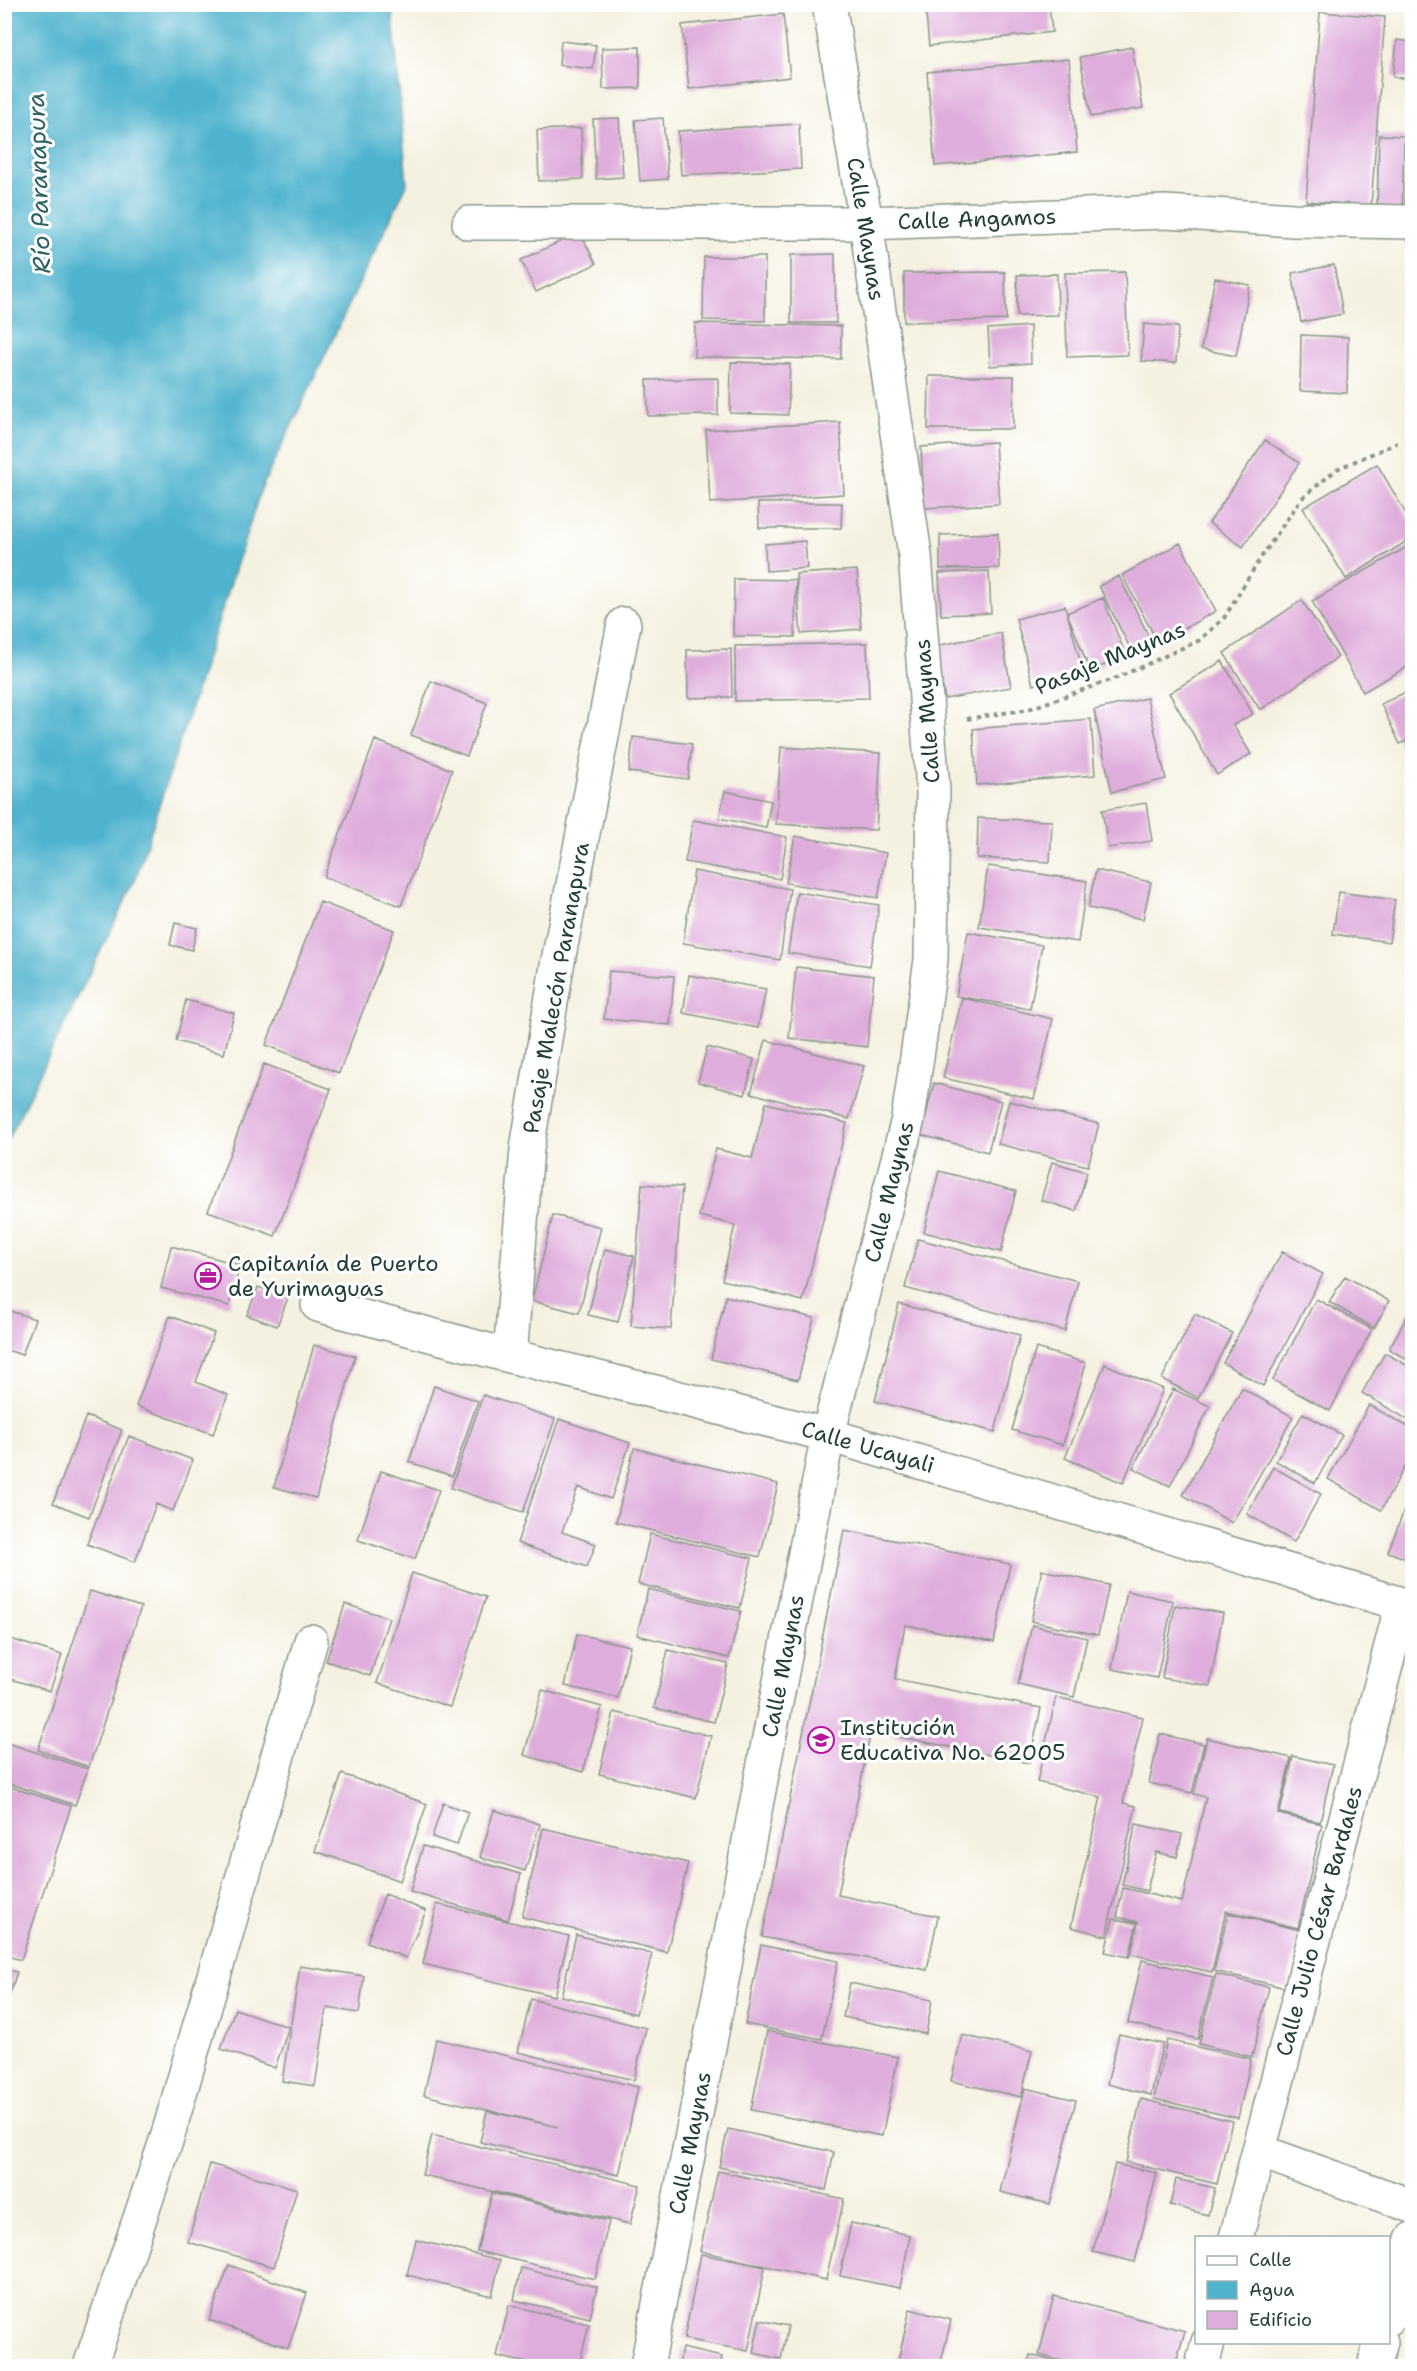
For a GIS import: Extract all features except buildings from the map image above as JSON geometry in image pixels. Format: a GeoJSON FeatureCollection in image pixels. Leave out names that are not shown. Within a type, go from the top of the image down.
{"type":"FeatureCollection","features":[{"type":"Feature","properties":{"kind":"street","name":"Calle Maynas"},"geometry":{"type":"LineString","coordinates":[[647,2367],[828,1435],[908,1119],[932,960],[933,790],[915,555],[866,223],[829,4]]}},
{"type":"Feature","properties":{"kind":"street","name":"Calle Angamos"},"geometry":{"type":"LineString","coordinates":[[469,223],[866,223],[1165,212],[1294,220],[1413,222]]}},
{"type":"Feature","properties":{"kind":"street","name":"Pasaje Malecón Paranapura"},"geometry":{"type":"LineString","coordinates":[[510,1356],[527,1149],[557,966],[624,624]]}},
{"type":"Feature","properties":{"kind":"street","name":"Calle Ucayali"},"geometry":{"type":"LineString","coordinates":[[318,1305],[510,1356],[828,1435],[1407,1605]]}},
{"type":"Feature","properties":{"kind":"street","name":"Calle Julio César Bardales"},"geometry":{"type":"LineString","coordinates":[[1237,2236],[1407,1605]]}},
{"type":"Feature","properties":{"kind":"street"},"geometry":{"type":"LineString","coordinates":[[90,2367],[167,2138],[311,1641]]}},
{"type":"Feature","properties":{"kind":"street"},"geometry":{"type":"LineString","coordinates":[[1259,2151],[1413,2206]]}},
{"type":"Feature","properties":{"kind":"street"},"geometry":{"type":"LineString","coordinates":[[1390,2316],[1413,2239]]}},
{"type":"Feature","properties":{"kind":"street"},"geometry":{"type":"LineString","coordinates":[[1202,2367],[1209,2344]]}},
{"type":"Feature","properties":{"kind":"street"},"geometry":{"type":"LineString","coordinates":[[1374,2367],[1381,2344]]}},
{"type":"Feature","properties":{"kind":"path","name":"Pasaje Maynas"},"geometry":{"type":"LineString","coordinates":[[928,726],[1029,709],[1119,678],[1200,640],[1224,618],[1258,562],[1301,499],[1337,469],[1397,443]]}},
{"type":"Feature","properties":{"kind":"water","name":"Río Paranapura"},"geometry":{"type":"Polygon","coordinates":[[[5,4],[392,5],[407,184],[261,489],[135,881],[5,1145],[5,4]]]}},
{"type":"Feature","properties":{"kind":"place","name":"Capitanía de Puerto de Yurimaguas"},"geometry":{"type":"Point","coordinates":[208,1276]}},
{"type":"Feature","properties":{"kind":"place","name":"Institución Educativa No. 62005"},"geometry":{"type":"Point","coordinates":[821,1740]}}]}
